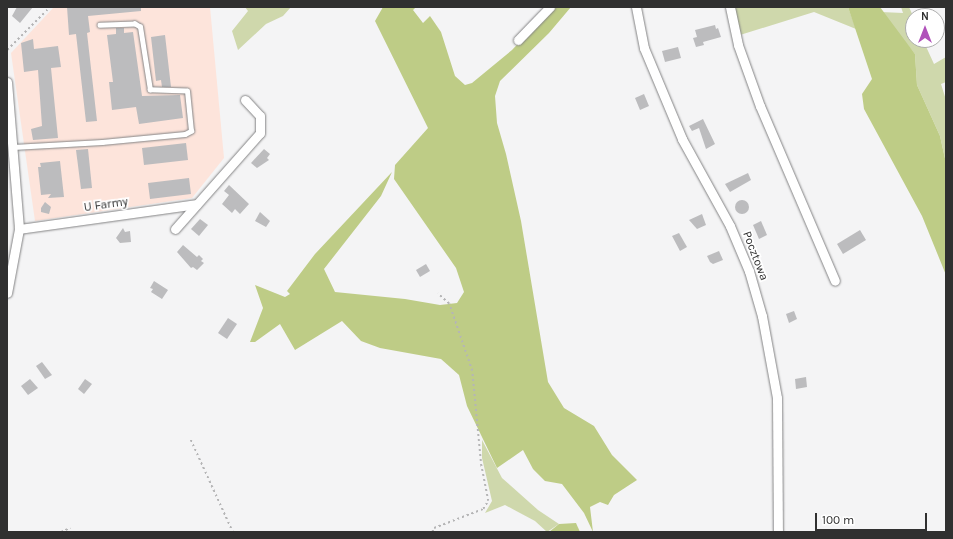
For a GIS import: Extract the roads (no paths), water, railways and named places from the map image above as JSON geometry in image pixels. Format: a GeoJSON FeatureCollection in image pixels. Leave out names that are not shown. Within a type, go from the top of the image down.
{"type":"FeatureCollection","features":[{"type":"Feature","properties":{"kind":"street"},"geometry":{"type":"LineString","coordinates":[[518,40],[550,7]]}},
{"type":"Feature","properties":{"kind":"street","name":"Pocztowa"},"geometry":{"type":"LineString","coordinates":[[636,7],[647,55],[682,139],[730,226],[749,271],[762,316],[777,398],[778,532]]}},
{"type":"Feature","properties":{"kind":"street"},"geometry":{"type":"LineString","coordinates":[[730,7],[738,45],[760,106],[835,282]]}},
{"type":"Feature","properties":{"kind":"street"},"geometry":{"type":"LineString","coordinates":[[7,82],[19,229],[7,293]]}},
{"type":"Feature","properties":{"kind":"street"},"geometry":{"type":"LineString","coordinates":[[175,229],[260,133],[260,116],[245,100]]}},
{"type":"Feature","properties":{"kind":"street","name":"U Farmy"},"geometry":{"type":"LineString","coordinates":[[19,229],[196,204]]}},
{"type":"Feature","properties":{"kind":"lane"},"geometry":{"type":"LineString","coordinates":[[13,147],[102,142],[185,134],[191,131],[187,90],[150,90],[140,27],[135,24],[100,25]]}}]}
